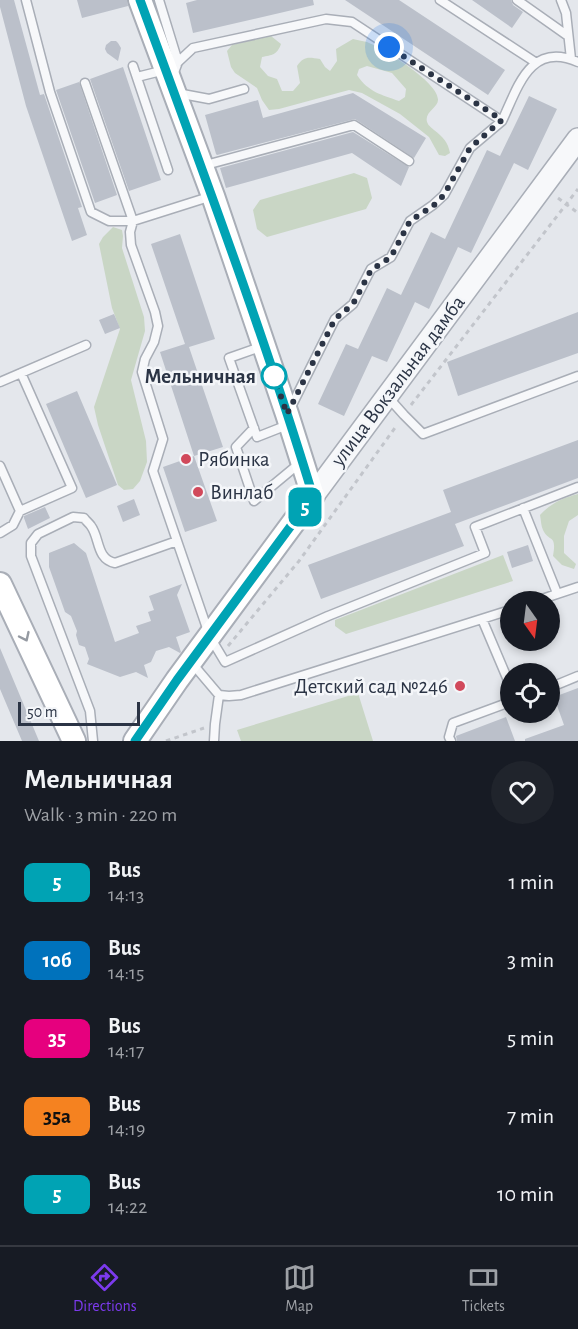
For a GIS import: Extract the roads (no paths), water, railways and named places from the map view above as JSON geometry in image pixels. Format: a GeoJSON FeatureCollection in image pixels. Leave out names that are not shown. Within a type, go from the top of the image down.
{"type":"FeatureCollection","features":[{"type":"Feature","properties":{"kind":"main road"},"geometry":{"type":"LineString","coordinates":[[140,0],[172,76],[313,496]]}},
{"type":"Feature","properties":{"kind":"main road","name":"улица Вокзальная дамба"},"geometry":{"type":"LineString","coordinates":[[135,741],[313,496]]}},
{"type":"Feature","properties":{"kind":"main road"},"geometry":{"type":"LineString","coordinates":[[0,584],[74,741]]}},
{"type":"Feature","properties":{"kind":"street","name":"улица Вокзальная дамба"},"geometry":{"type":"LineString","coordinates":[[313,496],[578,139]]}},
{"type":"Feature","properties":{"kind":"lane"},"geometry":{"type":"LineString","coordinates":[[26,0],[50,92],[91,212],[108,221],[133,221],[213,196]]}},
{"type":"Feature","properties":{"kind":"lane"},"geometry":{"type":"LineString","coordinates":[[159,0],[172,76]]}},
{"type":"Feature","properties":{"kind":"lane"},"geometry":{"type":"LineString","coordinates":[[440,0],[535,62]]}},
{"type":"Feature","properties":{"kind":"lane"},"geometry":{"type":"LineString","coordinates":[[517,0],[568,36]]}},
{"type":"Feature","properties":{"kind":"lane"},"geometry":{"type":"LineString","coordinates":[[264,346],[229,358],[257,437],[289,419],[335,319],[353,304],[371,270],[391,257],[410,221],[433,206],[444,195],[470,148],[502,120],[524,75],[535,62],[553,56],[574,60],[568,36],[566,13],[561,0]]}},
{"type":"Feature","properties":{"kind":"lane"},"geometry":{"type":"LineString","coordinates":[[172,76],[193,48],[326,19],[352,22],[502,120]]}},
{"type":"Feature","properties":{"kind":"lane"},"geometry":{"type":"LineString","coordinates":[[133,66],[168,170]]}},
{"type":"Feature","properties":{"kind":"lane"},"geometry":{"type":"LineString","coordinates":[[136,77],[172,76],[209,99],[244,89]]}},
{"type":"Feature","properties":{"kind":"lane"},"geometry":{"type":"LineString","coordinates":[[85,83],[133,221],[130,232],[131,245],[158,326],[142,372],[163,439],[153,471],[210,637],[225,662],[328,615],[485,554],[474,527],[578,487]]}},
{"type":"Feature","properties":{"kind":"lane"},"geometry":{"type":"LineString","coordinates":[[202,166],[354,125],[409,161]]}},
{"type":"Feature","properties":{"kind":"lane"},"geometry":{"type":"LineString","coordinates":[[0,382],[86,345]]}},
{"type":"Feature","properties":{"kind":"lane"},"geometry":{"type":"LineString","coordinates":[[0,533],[13,525],[20,511],[72,488],[21,373]]}},
{"type":"Feature","properties":{"kind":"lane"},"geometry":{"type":"LineString","coordinates":[[387,396],[423,434],[578,376]]}},
{"type":"Feature","properties":{"kind":"lane"},"geometry":{"type":"LineString","coordinates":[[254,428],[236,447],[254,501],[302,461]]}},
{"type":"Feature","properties":{"kind":"lane"},"geometry":{"type":"LineString","coordinates":[[0,466],[20,511]]}},
{"type":"Feature","properties":{"kind":"lane"},"geometry":{"type":"LineString","coordinates":[[523,508],[556,591]]}},
{"type":"Feature","properties":{"kind":"lane"},"geometry":{"type":"LineString","coordinates":[[93,741],[90,711],[30,556],[31,543],[38,534],[73,517],[84,518],[92,526],[101,554],[107,561],[115,563],[177,540]]}},
{"type":"Feature","properties":{"kind":"lane"},"geometry":{"type":"LineString","coordinates":[[560,592],[578,587]]}},
{"type":"Feature","properties":{"kind":"lane"},"geometry":{"type":"LineString","coordinates":[[191,661],[219,695],[241,695],[500,613]]}},
{"type":"Feature","properties":{"kind":"lane"},"geometry":{"type":"LineString","coordinates":[[482,619],[500,663]]}},
{"type":"Feature","properties":{"kind":"lane"},"geometry":{"type":"LineString","coordinates":[[560,683],[578,676]]}},
{"type":"Feature","properties":{"kind":"lane"},"geometry":{"type":"LineString","coordinates":[[214,741],[219,695]]}},
{"type":"Feature","properties":{"kind":"lane"},"geometry":{"type":"LineString","coordinates":[[451,741],[449,737],[453,723],[500,706]]}},
{"type":"Feature","properties":{"kind":"place","name":"Мельничная"},"geometry":{"type":"Point","coordinates":[274,376]}},
{"type":"Feature","properties":{"kind":"place","name":"Рябинка"},"geometry":{"type":"Point","coordinates":[186,459]}},
{"type":"Feature","properties":{"kind":"place","name":"Винлаб"},"geometry":{"type":"Point","coordinates":[198,492]}},
{"type":"Feature","properties":{"kind":"place","name":"Детский сад №246"},"geometry":{"type":"Point","coordinates":[460,686]}}]}
